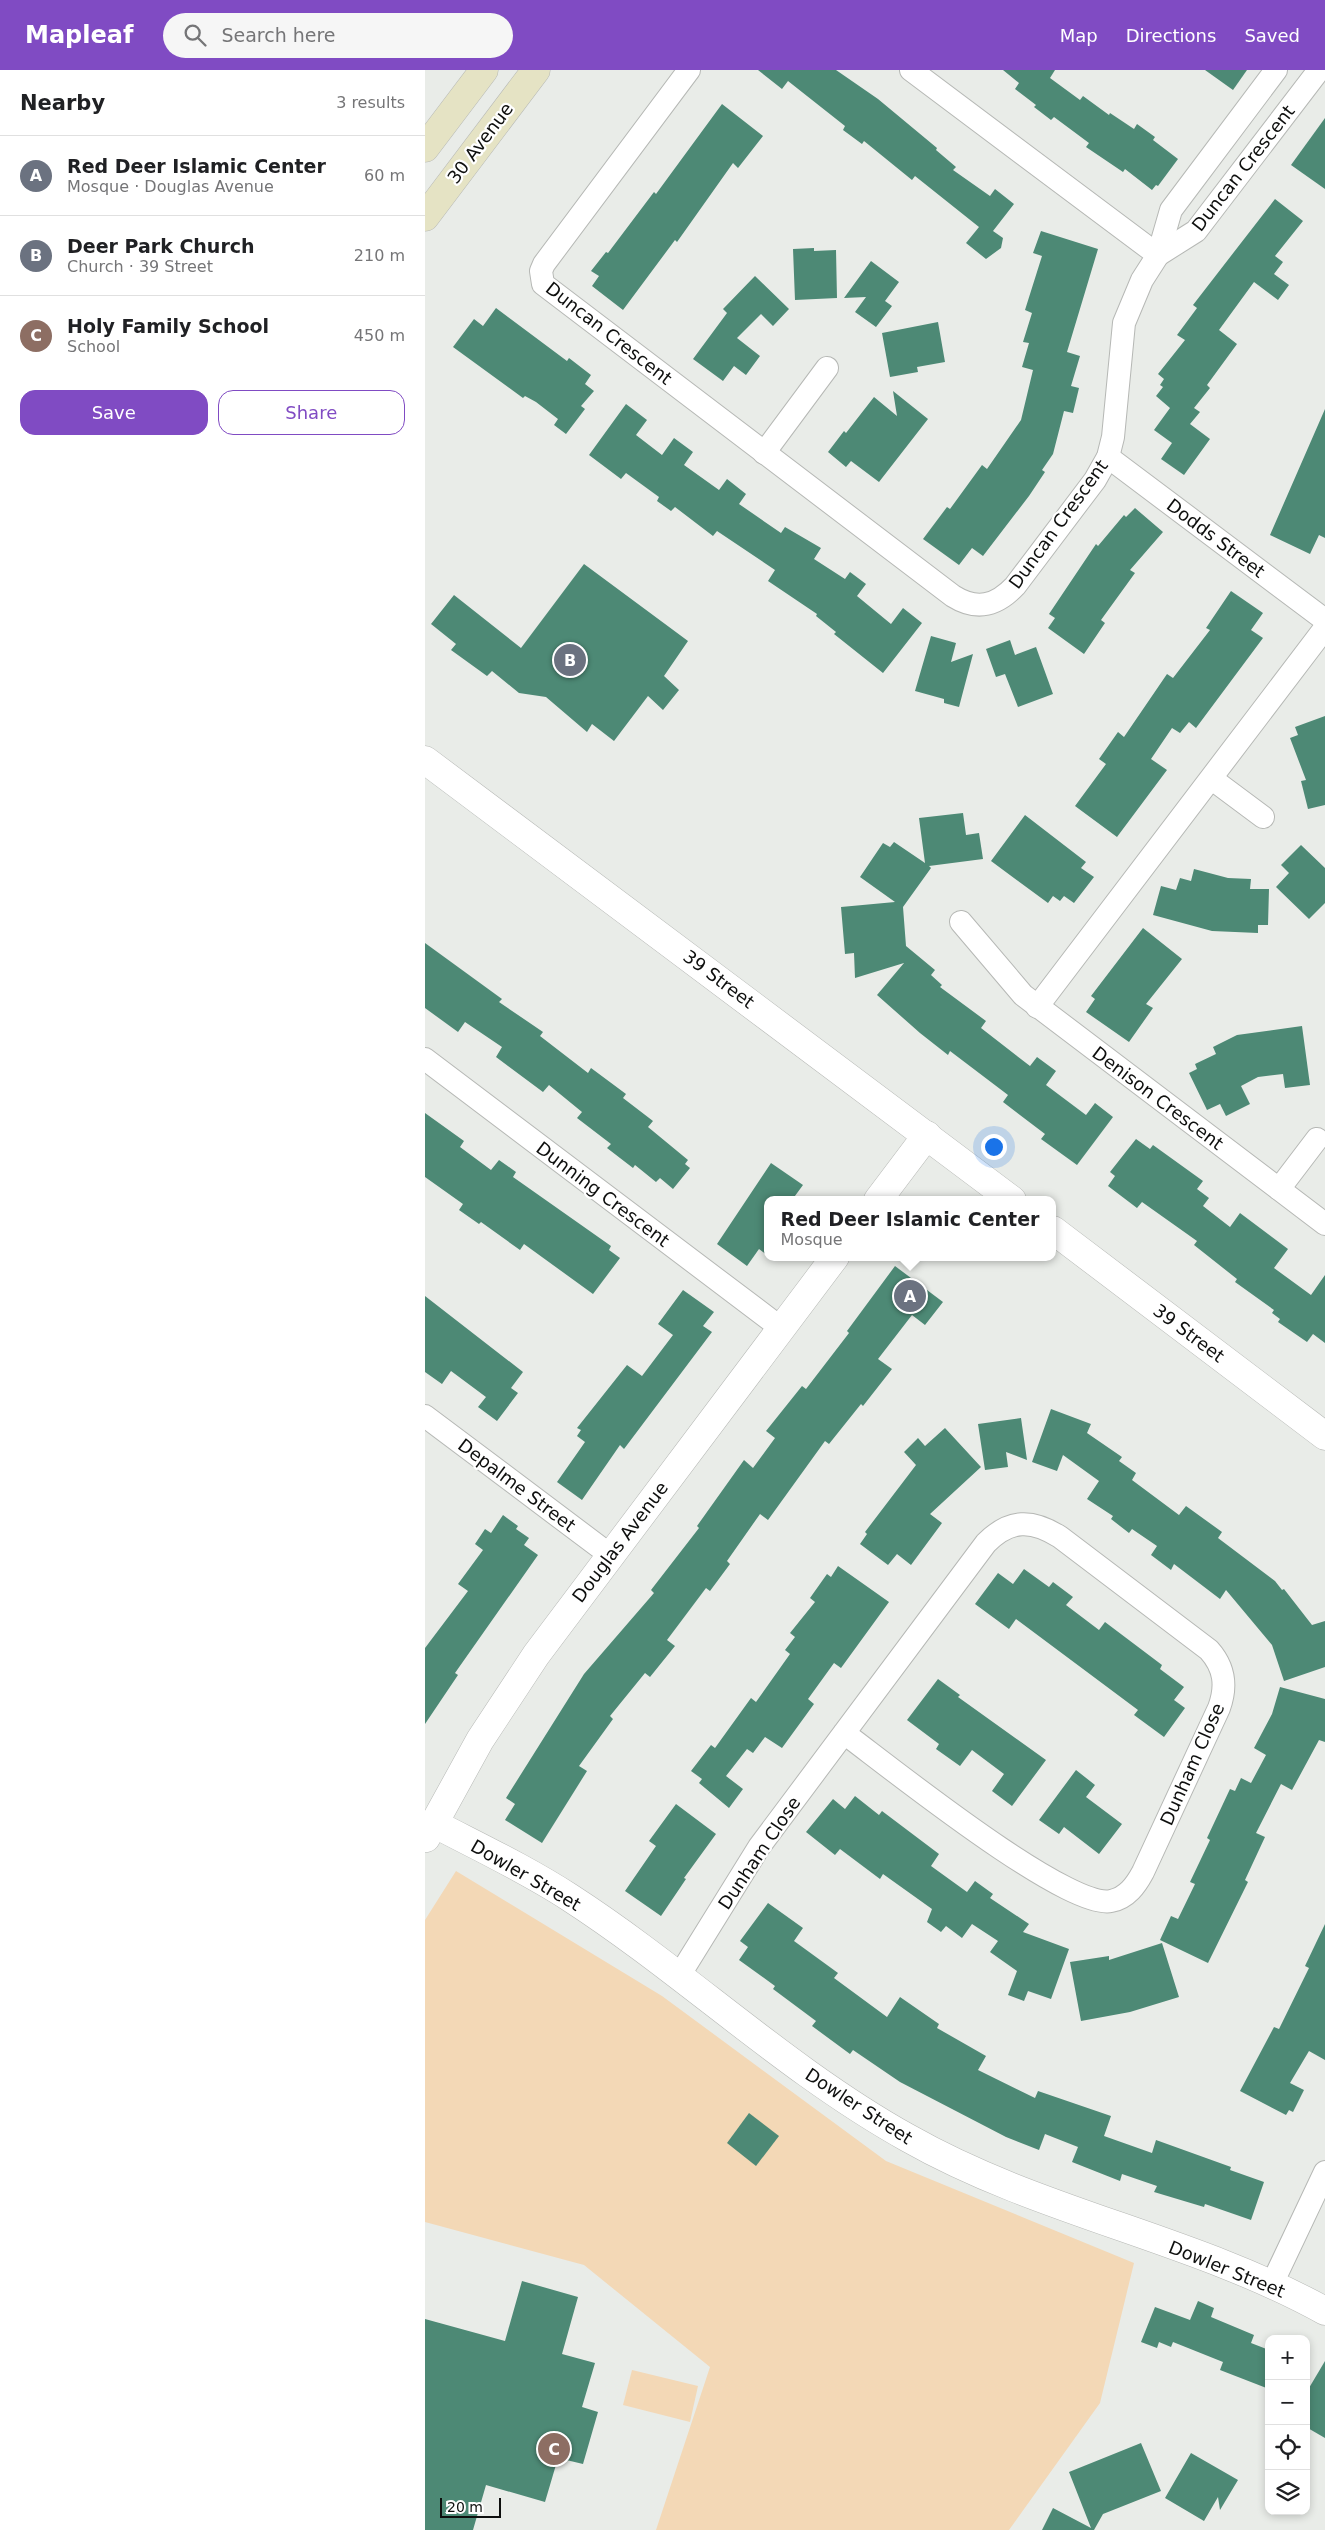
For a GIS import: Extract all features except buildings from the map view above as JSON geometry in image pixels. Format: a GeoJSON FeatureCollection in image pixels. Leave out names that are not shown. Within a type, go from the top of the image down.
{"type":"FeatureCollection","features":[{"type":"Feature","properties":{"kind":"main road"},"geometry":{"type":"LineString","coordinates":[[425,148],[484,70]]}},
{"type":"Feature","properties":{"kind":"main road","name":"30 Avenue"},"geometry":{"type":"LineString","coordinates":[[425,217],[536,70]]}},
{"type":"Feature","properties":{"kind":"street","name":"Duncan Crescent"},"geometry":{"type":"LineString","coordinates":[[689,70],[544,264],[541,279],[549,289],[953,596],[973,606],[983,606],[1002,598],[1015,586],[1095,480],[1108,457],[1113,437],[1125,323],[1142,280],[1158,255],[1171,210],[1276,70]]}},
{"type":"Feature","properties":{"kind":"street"},"geometry":{"type":"LineString","coordinates":[[911,70],[1158,255]]}},
{"type":"Feature","properties":{"kind":"street","name":"Duncan Crescent"},"geometry":{"type":"LineString","coordinates":[[1158,255],[1196,231],[1319,70]]}},
{"type":"Feature","properties":{"kind":"street"},"geometry":{"type":"LineString","coordinates":[[763,452],[827,368]]}},
{"type":"Feature","properties":{"kind":"street","name":"Dodds Street"},"geometry":{"type":"LineString","coordinates":[[1108,457],[1325,620]]}},
{"type":"Feature","properties":{"kind":"street"},"geometry":{"type":"LineString","coordinates":[[1037,1007],[1325,628]]}},
{"type":"Feature","properties":{"kind":"street","name":"39 Street"},"geometry":{"type":"LineString","coordinates":[[425,760],[1007,1196]]}},
{"type":"Feature","properties":{"kind":"street"},"geometry":{"type":"LineString","coordinates":[[1212,779],[1263,817]]}},
{"type":"Feature","properties":{"kind":"street","name":"Denison Crescent"},"geometry":{"type":"LineString","coordinates":[[961,922],[1023,995],[1037,1007],[1325,1224]]}},
{"type":"Feature","properties":{"kind":"street","name":"Dunning Crescent"},"geometry":{"type":"LineString","coordinates":[[425,1059],[781,1328]]}},
{"type":"Feature","properties":{"kind":"street"},"geometry":{"type":"LineString","coordinates":[[881,1196],[927,1136]]}},
{"type":"Feature","properties":{"kind":"street"},"geometry":{"type":"LineString","coordinates":[[1279,1189],[1317,1138]]}},
{"type":"Feature","properties":{"kind":"street","name":"39 Street"},"geometry":{"type":"LineString","coordinates":[[1056,1232],[1325,1436]]}},
{"type":"Feature","properties":{"kind":"street","name":"Douglas Avenue"},"geometry":{"type":"LineString","coordinates":[[429,1831],[470,1756],[507,1696],[610,1555],[832,1261]]}},
{"type":"Feature","properties":{"kind":"street","name":"Depalme Street"},"geometry":{"type":"LineString","coordinates":[[425,1416],[610,1555]]}},
{"type":"Feature","properties":{"kind":"street","name":"Dunham Close"},"geometry":{"type":"LineString","coordinates":[[679,1976],[755,1853],[844,1732],[986,1543],[996,1534],[1015,1524],[1041,1527],[1060,1537],[1209,1650],[1217,1658],[1223,1674],[1223,1696],[1219,1708],[1143,1872],[1130,1891],[1111,1901],[1091,1900],[1077,1894],[1007,1854],[844,1732]]}},
{"type":"Feature","properties":{"kind":"street","name":"Dowler Street"},"geometry":{"type":"LineString","coordinates":[[429,1831],[568,1896],[846,2101],[934,2153],[1005,2186],[1216,2263],[1325,2311]]}},
{"type":"Feature","properties":{"kind":"street"},"geometry":{"type":"LineString","coordinates":[[1271,2286],[1325,2172]]}},
{"type":"Feature","properties":{"kind":"shaded area"},"geometry":{"type":"Polygon","coordinates":[[[456,1871],[662,1996],[886,2161],[1134,2263],[1100,2403],[1009,2530],[656,2530],[710,2367],[584,2265],[425,2222],[425,1920],[456,1871]]]}},
{"type":"Feature","properties":{"kind":"shaded area"},"geometry":{"type":"Polygon","coordinates":[[[632,2370],[698,2386],[690,2422],[623,2405],[632,2370]]]}},
{"type":"Feature","properties":{"kind":"place","name":"Deer Park Church"},"geometry":{"type":"Point","coordinates":[570,660]}},
{"type":"Feature","properties":{"kind":"place","name":"Red Deer Islamic Center"},"geometry":{"type":"Point","coordinates":[910,1296]}},
{"type":"Feature","properties":{"kind":"place","name":"Holy Family School"},"geometry":{"type":"Point","coordinates":[554,2449]}}]}
